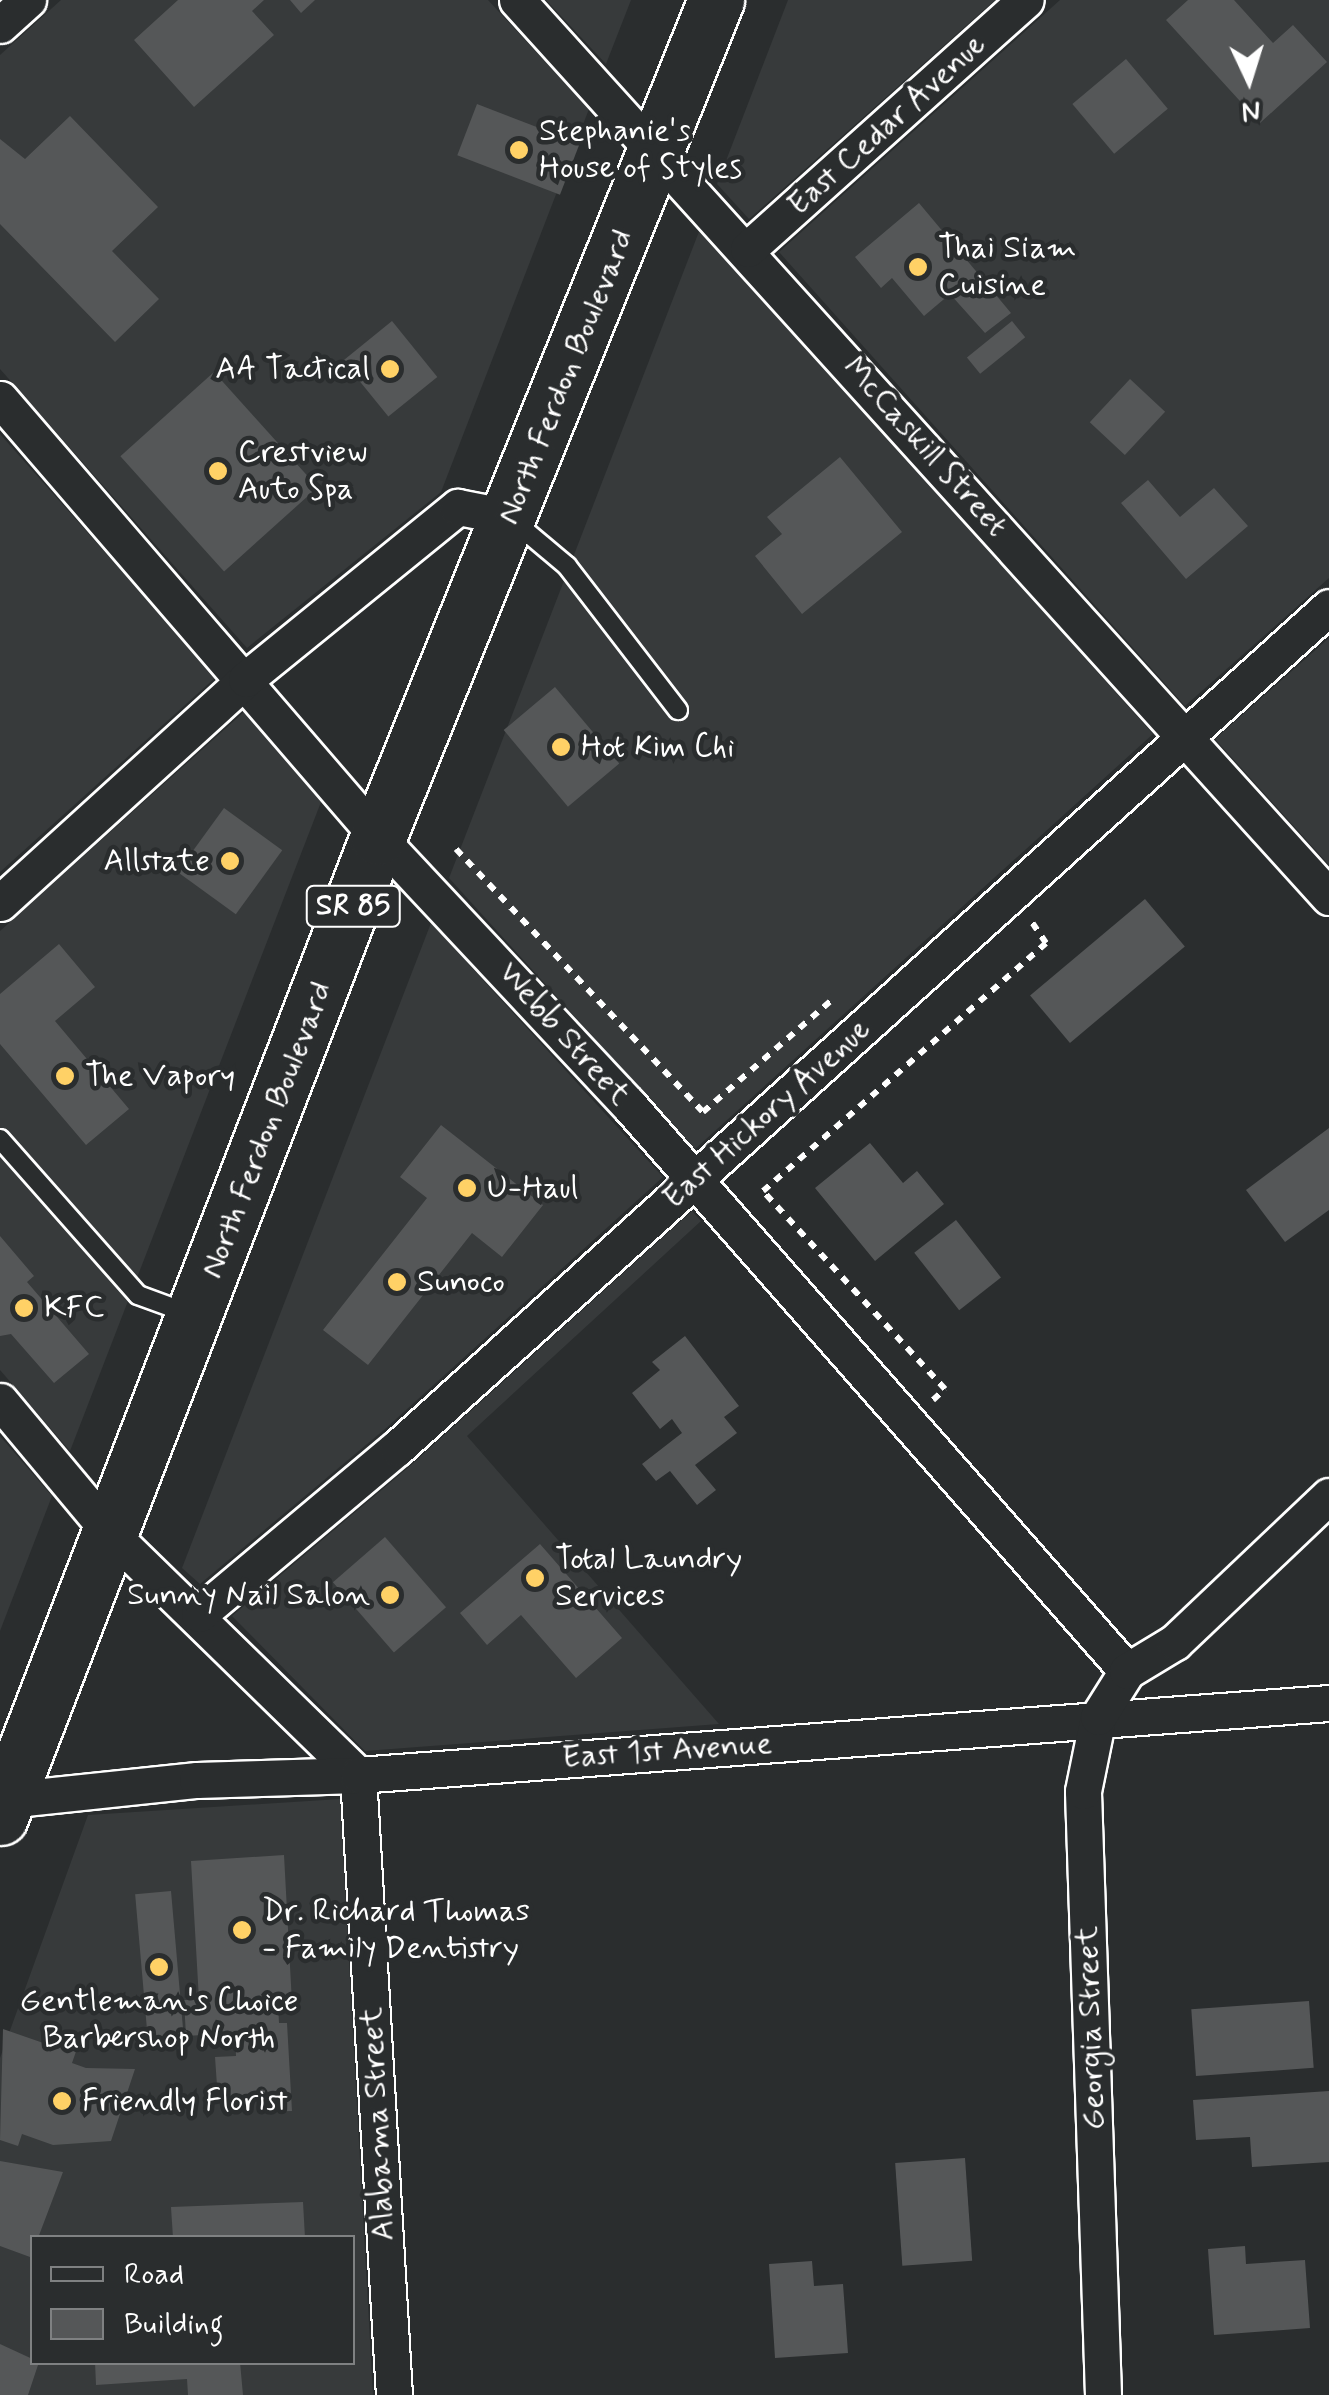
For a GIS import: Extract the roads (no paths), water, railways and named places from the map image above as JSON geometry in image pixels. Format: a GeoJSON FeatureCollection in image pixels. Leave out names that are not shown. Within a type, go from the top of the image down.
{"type":"FeatureCollection","features":[{"type":"Feature","properties":{"kind":"main road","name":"North Ferdon Boulevard"},"geometry":{"type":"LineString","coordinates":[[3,1809],[114,1536],[378,837],[716,0]]}},
{"type":"Feature","properties":{"kind":"street"},"geometry":{"type":"LineString","coordinates":[[0,25],[28,0]]}},
{"type":"Feature","properties":{"kind":"street","name":"McCaskill Street"},"geometry":{"type":"LineString","coordinates":[[516,0],[748,249],[1329,897]]}},
{"type":"Feature","properties":{"kind":"street","name":"East Cedar Avenue"},"geometry":{"type":"LineString","coordinates":[[748,249],[1026,0]]}},
{"type":"Feature","properties":{"kind":"street","name":"Webb Street"},"geometry":{"type":"LineString","coordinates":[[0,399],[246,679],[378,837],[694,1180],[1127,1671]]}},
{"type":"Feature","properties":{"kind":"street"},"geometry":{"type":"LineString","coordinates":[[0,903],[246,679],[458,508],[508,517]]}},
{"type":"Feature","properties":{"kind":"street","name":"East Hickory Avenue"},"geometry":{"type":"LineString","coordinates":[[200,1614],[397,1448],[1329,607]]}},
{"type":"Feature","properties":{"kind":"street"},"geometry":{"type":"LineString","coordinates":[[0,1401],[114,1536],[200,1614],[358,1775]]}},
{"type":"Feature","properties":{"kind":"street"},"geometry":{"type":"LineString","coordinates":[[1127,1671],[1175,1642],[1329,1496]]}},
{"type":"Feature","properties":{"kind":"street","name":"Georgia Street"},"geometry":{"type":"LineString","coordinates":[[1103,2395],[1083,1791],[1098,1717],[1127,1671]]}},
{"type":"Feature","properties":{"kind":"street","name":"East 1st Avenue"},"geometry":{"type":"LineString","coordinates":[[3,1809],[197,1780],[358,1775],[1098,1717],[1329,1703]]}},
{"type":"Feature","properties":{"kind":"street","name":"Alabama Street"},"geometry":{"type":"LineString","coordinates":[[358,1775],[394,2395]]}},
{"type":"Feature","properties":{"kind":"lane"},"geometry":{"type":"LineString","coordinates":[[508,517],[567,566],[678,710]]}},
{"type":"Feature","properties":{"kind":"lane"},"geometry":{"type":"LineString","coordinates":[[0,1139],[138,1296],[195,1316]]}},
{"type":"Feature","properties":{"kind":"place","name":"Stephanie's House of Styles"},"geometry":{"type":"Point","coordinates":[519,150]}},
{"type":"Feature","properties":{"kind":"place","name":"Thai Siam Cuisine"},"geometry":{"type":"Point","coordinates":[918,267]}},
{"type":"Feature","properties":{"kind":"place","name":"AA Tactical"},"geometry":{"type":"Point","coordinates":[390,369]}},
{"type":"Feature","properties":{"kind":"place","name":"Crestview Auto Spa"},"geometry":{"type":"Point","coordinates":[218,471]}},
{"type":"Feature","properties":{"kind":"place","name":"Hot Kim Chi"},"geometry":{"type":"Point","coordinates":[561,747]}},
{"type":"Feature","properties":{"kind":"place","name":"Allstate"},"geometry":{"type":"Point","coordinates":[230,861]}},
{"type":"Feature","properties":{"kind":"place","name":"The Vapory"},"geometry":{"type":"Point","coordinates":[65,1076]}},
{"type":"Feature","properties":{"kind":"place","name":"U-Haul"},"geometry":{"type":"Point","coordinates":[467,1188]}},
{"type":"Feature","properties":{"kind":"place","name":"Sunoco"},"geometry":{"type":"Point","coordinates":[397,1282]}},
{"type":"Feature","properties":{"kind":"place","name":"KFC"},"geometry":{"type":"Point","coordinates":[24,1308]}},
{"type":"Feature","properties":{"kind":"place","name":"Total Laundry Services"},"geometry":{"type":"Point","coordinates":[535,1578]}},
{"type":"Feature","properties":{"kind":"place","name":"Sunny Nail Salon"},"geometry":{"type":"Point","coordinates":[390,1595]}},
{"type":"Feature","properties":{"kind":"place","name":"Dr. Richard Thomas - Family Dentistry"},"geometry":{"type":"Point","coordinates":[242,1930]}},
{"type":"Feature","properties":{"kind":"place","name":"Gentleman's Choice Barbershop North"},"geometry":{"type":"Point","coordinates":[159,1967]}},
{"type":"Feature","properties":{"kind":"place","name":"Friendly Florist"},"geometry":{"type":"Point","coordinates":[62,2101]}}]}
